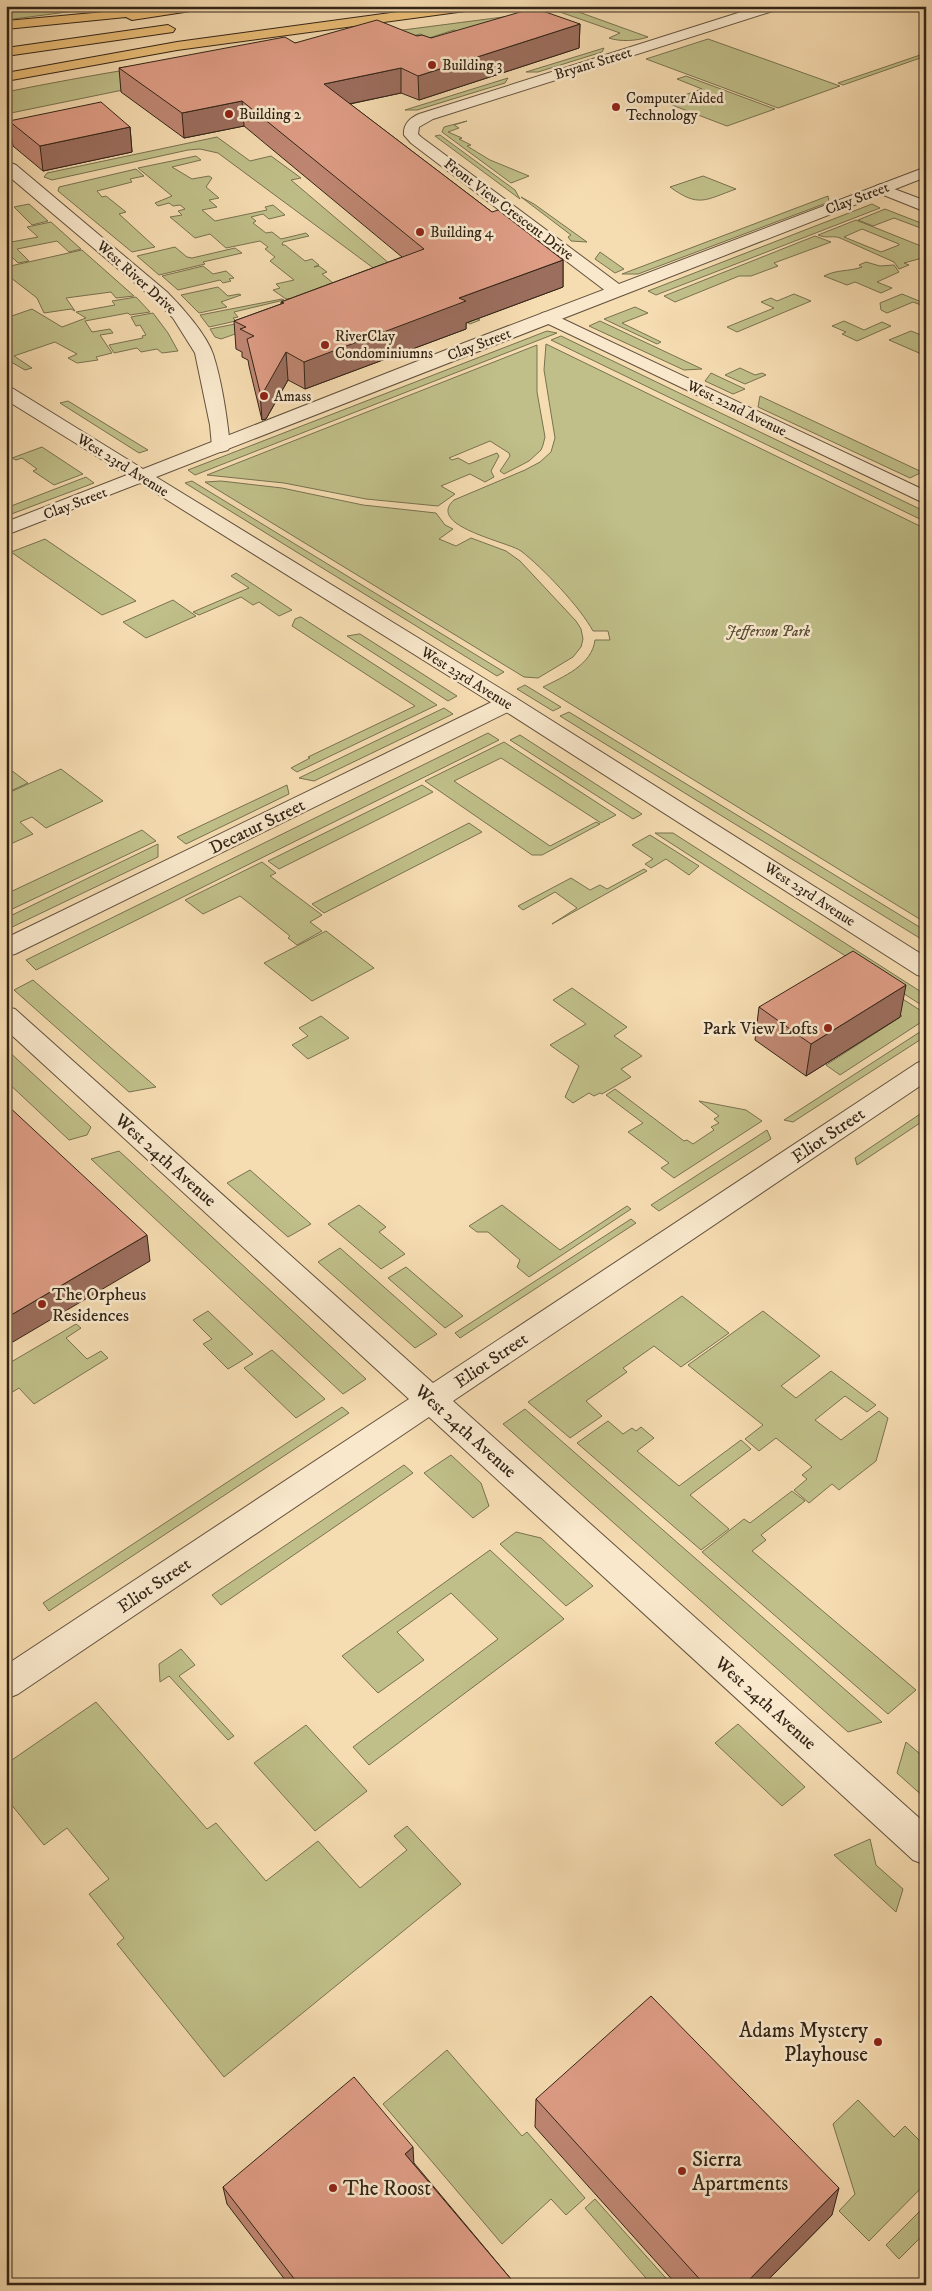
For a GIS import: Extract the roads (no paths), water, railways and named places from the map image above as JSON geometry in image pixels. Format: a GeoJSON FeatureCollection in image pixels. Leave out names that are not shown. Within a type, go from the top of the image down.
{"type":"FeatureCollection","features":[{"type":"Feature","properties":{"kind":"highway"},"geometry":{"type":"LineString","coordinates":[[6,25],[197,6]]}},
{"type":"Feature","properties":{"kind":"highway"},"geometry":{"type":"LineString","coordinates":[[6,33],[197,6]]}},
{"type":"Feature","properties":{"kind":"highway"},"geometry":{"type":"LineString","coordinates":[[6,77],[177,46],[473,6]]}},
{"type":"Feature","properties":{"kind":"highway"},"geometry":{"type":"LineString","coordinates":[[6,52],[181,28]]}},
{"type":"Feature","properties":{"kind":"street","name":"Bryant Street"},"geometry":{"type":"LineString","coordinates":[[414,124],[432,114],[774,6]]}},
{"type":"Feature","properties":{"kind":"street"},"geometry":{"type":"LineString","coordinates":[[921,6],[926,8]]}},
{"type":"Feature","properties":{"kind":"street","name":"Front View Crescent Drive"},"geometry":{"type":"LineString","coordinates":[[414,124],[410,130],[411,135],[416,140],[617,291]]}},
{"type":"Feature","properties":{"kind":"street","name":"West River Drive"},"geometry":{"type":"LineString","coordinates":[[9,169],[161,296],[180,316],[204,353],[219,425],[221,446]]}},
{"type":"Feature","properties":{"kind":"street","name":"Clay Street"},"geometry":{"type":"LineString","coordinates":[[6,529],[548,317],[926,172]]}},
{"type":"Feature","properties":{"kind":"street"},"geometry":{"type":"LineString","coordinates":[[881,189],[926,207]]}},
{"type":"Feature","properties":{"kind":"street","name":"West 22nd Avenue"},"geometry":{"type":"LineString","coordinates":[[548,317],[926,498]]}},
{"type":"Feature","properties":{"kind":"street","name":"West 23rd Avenue"},"geometry":{"type":"LineString","coordinates":[[6,392],[508,703],[926,969]]}},
{"type":"Feature","properties":{"kind":"street","name":"Decatur Street"},"geometry":{"type":"LineString","coordinates":[[6,948],[508,703]]}},
{"type":"Feature","properties":{"kind":"street","name":"West 24th Avenue"},"geometry":{"type":"LineString","coordinates":[[6,1015],[926,1848]]}},
{"type":"Feature","properties":{"kind":"street","name":"Eliot Street"},"geometry":{"type":"LineString","coordinates":[[6,1684],[926,1070]]}},
{"type":"Feature","properties":{"kind":"place","name":"Building 3"},"geometry":{"type":"Point","coordinates":[432,65]}},
{"type":"Feature","properties":{"kind":"place","name":"Computer Aided Technology"},"geometry":{"type":"Point","coordinates":[616,107]}},
{"type":"Feature","properties":{"kind":"place","name":"Building 2"},"geometry":{"type":"Point","coordinates":[229,114]}},
{"type":"Feature","properties":{"kind":"place","name":"Building 4"},"geometry":{"type":"Point","coordinates":[420,232]}},
{"type":"Feature","properties":{"kind":"place","name":"RiverClay Condominiumns"},"geometry":{"type":"Point","coordinates":[325,345]}},
{"type":"Feature","properties":{"kind":"place","name":"Amass"},"geometry":{"type":"Point","coordinates":[264,396]}},
{"type":"Feature","properties":{"kind":"place","name":"Park View Lofts"},"geometry":{"type":"Point","coordinates":[828,1028]}},
{"type":"Feature","properties":{"kind":"place","name":"The Orpheus Residences"},"geometry":{"type":"Point","coordinates":[42,1304]}},
{"type":"Feature","properties":{"kind":"place","name":"Adams Mystery Playhouse"},"geometry":{"type":"Point","coordinates":[878,2042]}},
{"type":"Feature","properties":{"kind":"place","name":"Sierra Apartments"},"geometry":{"type":"Point","coordinates":[682,2171]}},
{"type":"Feature","properties":{"kind":"place","name":"The Roost"},"geometry":{"type":"Point","coordinates":[333,2188]}},
{"type":"Feature","properties":{"kind":"park label","name":"Jefferson Park"},"geometry":{"type":"Point","coordinates":[768,631]}}]}
